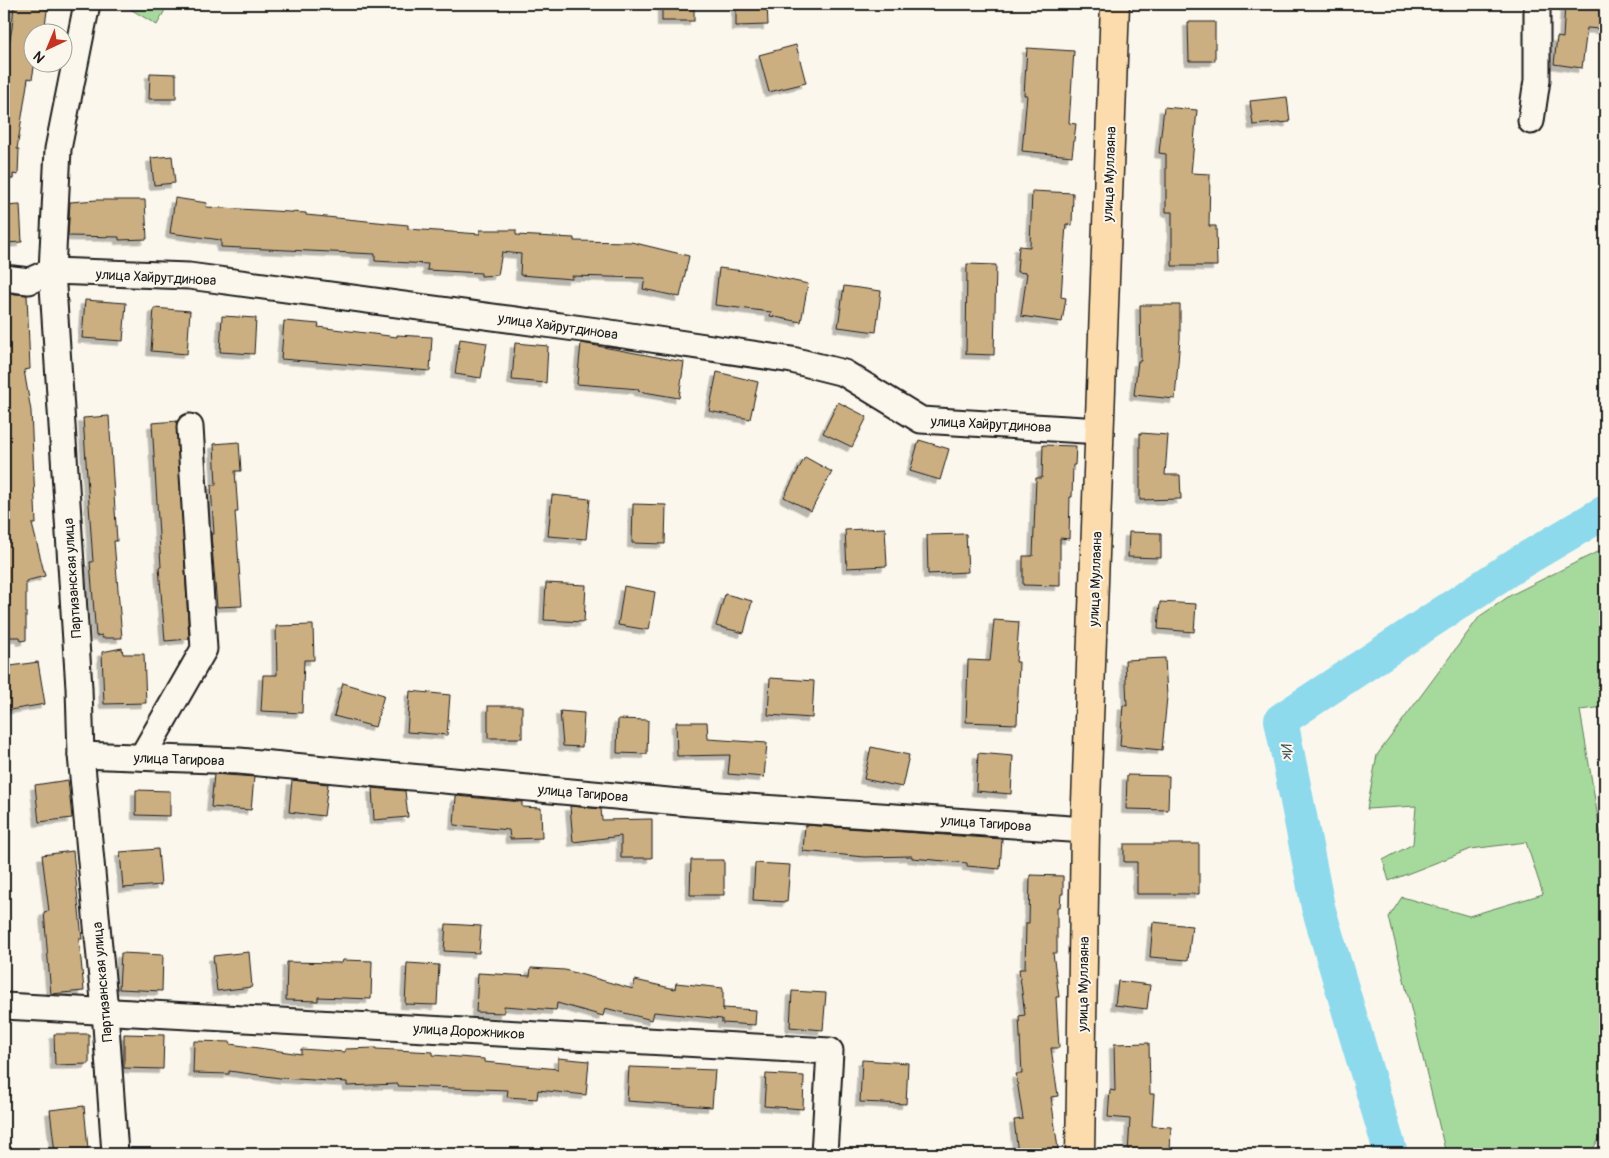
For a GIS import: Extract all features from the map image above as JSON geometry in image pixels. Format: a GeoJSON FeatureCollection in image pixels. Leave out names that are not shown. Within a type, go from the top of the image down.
{"type":"FeatureCollection","features":[{"type":"Feature","properties":{"kind":"main road","name":"улица Муллаяна"},"geometry":{"type":"LineString","coordinates":[[1080,1154],[1085,830],[1115,4]]}},
{"type":"Feature","properties":{"kind":"street","name":"Партизанская улица"},"geometry":{"type":"LineString","coordinates":[[87,4],[58,149],[52,272],[79,688],[81,755],[105,1011],[115,1154]]}},
{"type":"Feature","properties":{"kind":"street"},"geometry":{"type":"LineString","coordinates":[[1531,121],[1537,80],[1537,4]]}},
{"type":"Feature","properties":{"kind":"street","name":"улица Хайрутдинова"},"geometry":{"type":"LineString","coordinates":[[4,278],[29,280],[52,272],[189,276],[617,334],[792,360],[844,373],[921,420],[1100,431]]}},
{"type":"Feature","properties":{"kind":"street"},"geometry":{"type":"LineString","coordinates":[[142,757],[204,649],[190,427]]}},
{"type":"Feature","properties":{"kind":"street","name":"улица Тагирова"},"geometry":{"type":"LineString","coordinates":[[81,755],[239,761],[690,803],[1085,830]]}},
{"type":"Feature","properties":{"kind":"street","name":"улица Дорожников"},"geometry":{"type":"LineString","coordinates":[[4,1006],[830,1051],[824,1154]]}},
{"type":"Feature","properties":{"kind":"green space"},"geometry":{"type":"Polygon","coordinates":[[[122,4],[168,4],[157,25],[122,4]]]}},
{"type":"Feature","properties":{"kind":"green space"},"geometry":{"type":"Polygon","coordinates":[[[1605,548],[1605,707],[1580,710],[1605,860],[1605,1131],[1589,1154],[1446,1154],[1389,917],[1402,897],[1469,916],[1543,894],[1526,842],[1471,849],[1389,881],[1383,860],[1413,844],[1416,806],[1367,809],[1377,755],[1480,616],[1511,595],[1605,548]]]}},
{"type":"Feature","properties":{"kind":"building"},"geometry":{"type":"Polygon","coordinates":[[[14,4],[48,4],[45,22],[22,22],[22,72],[33,72],[32,79],[28,78],[17,149],[19,149],[18,175],[13,174],[13,179],[4,179],[4,70],[12,28],[14,4]]]}},
{"type":"Feature","properties":{"kind":"building"},"geometry":{"type":"Polygon","coordinates":[[[662,4],[694,4],[694,21],[662,21],[662,4]]]}},
{"type":"Feature","properties":{"kind":"building"},"geometry":{"type":"Polygon","coordinates":[[[736,4],[767,4],[768,25],[736,26],[736,4]]]}},
{"type":"Feature","properties":{"kind":"building"},"geometry":{"type":"Polygon","coordinates":[[[1565,4],[1603,4],[1601,29],[1587,28],[1582,68],[1554,64],[1557,37],[1563,38],[1565,4]]]}},
{"type":"Feature","properties":{"kind":"building"},"geometry":{"type":"Polygon","coordinates":[[[1188,22],[1215,22],[1215,61],[1189,61],[1188,22]]]}},
{"type":"Feature","properties":{"kind":"building"},"geometry":{"type":"Polygon","coordinates":[[[796,45],[806,83],[769,92],[759,55],[796,45]]]}},
{"type":"Feature","properties":{"kind":"building"},"geometry":{"type":"Polygon","coordinates":[[[1027,48],[1074,51],[1069,123],[1076,124],[1072,156],[1022,151],[1027,95],[1024,95],[1027,48]]]}},
{"type":"Feature","properties":{"kind":"building"},"geometry":{"type":"Polygon","coordinates":[[[150,73],[176,74],[176,99],[149,99],[150,73]]]}},
{"type":"Feature","properties":{"kind":"building"},"geometry":{"type":"Polygon","coordinates":[[[1287,97],[1290,122],[1253,125],[1250,101],[1287,97]]]}},
{"type":"Feature","properties":{"kind":"building"},"geometry":{"type":"Polygon","coordinates":[[[1164,107],[1197,110],[1191,173],[1210,174],[1209,226],[1216,226],[1217,266],[1172,266],[1172,212],[1166,212],[1166,154],[1159,153],[1164,107]]]}},
{"type":"Feature","properties":{"kind":"building"},"geometry":{"type":"Polygon","coordinates":[[[172,156],[175,183],[154,185],[151,158],[172,156]]]}},
{"type":"Feature","properties":{"kind":"building"},"geometry":{"type":"Polygon","coordinates":[[[1032,191],[1073,193],[1072,225],[1066,224],[1061,297],[1066,298],[1062,322],[1021,316],[1027,273],[1017,272],[1019,246],[1030,247],[1032,191]]]}},
{"type":"Feature","properties":{"kind":"building"},"geometry":{"type":"Polygon","coordinates":[[[175,198],[207,203],[206,207],[306,213],[306,215],[408,225],[408,229],[480,234],[480,230],[516,230],[516,235],[574,238],[574,241],[631,242],[689,256],[680,297],[643,289],[645,278],[572,276],[572,279],[520,275],[521,254],[502,252],[498,275],[481,276],[481,273],[427,270],[428,264],[375,261],[375,254],[221,247],[221,240],[170,233],[175,198]]]}},
{"type":"Feature","properties":{"kind":"building"},"geometry":{"type":"Polygon","coordinates":[[[145,200],[147,239],[119,240],[119,237],[68,236],[70,202],[145,200]]]}},
{"type":"Feature","properties":{"kind":"building"},"geometry":{"type":"Polygon","coordinates":[[[20,205],[22,242],[4,243],[4,206],[20,205]]]}},
{"type":"Feature","properties":{"kind":"building"},"geometry":{"type":"Polygon","coordinates":[[[967,264],[996,265],[994,355],[966,354],[967,264]]]}},
{"type":"Feature","properties":{"kind":"building"},"geometry":{"type":"Polygon","coordinates":[[[719,268],[752,272],[808,284],[801,322],[770,316],[771,312],[715,305],[719,268]]]}},
{"type":"Feature","properties":{"kind":"building"},"geometry":{"type":"Polygon","coordinates":[[[844,286],[881,291],[876,332],[838,327],[844,286]]]}},
{"type":"Feature","properties":{"kind":"building"},"geometry":{"type":"Polygon","coordinates":[[[4,293],[27,295],[30,369],[24,370],[31,411],[36,524],[32,524],[45,576],[26,581],[26,640],[21,641],[20,637],[4,637],[4,600],[10,600],[4,576],[4,293]]]}},
{"type":"Feature","properties":{"kind":"building"},"geometry":{"type":"Polygon","coordinates":[[[85,300],[126,303],[123,341],[82,338],[85,300]]]}},
{"type":"Feature","properties":{"kind":"building"},"geometry":{"type":"Polygon","coordinates":[[[1140,305],[1180,305],[1180,338],[1175,399],[1134,395],[1138,361],[1141,361],[1140,305]]]}},
{"type":"Feature","properties":{"kind":"building"},"geometry":{"type":"Polygon","coordinates":[[[154,308],[190,311],[187,354],[151,351],[154,308]]]}},
{"type":"Feature","properties":{"kind":"building"},"geometry":{"type":"Polygon","coordinates":[[[222,316],[256,318],[254,354],[220,352],[222,316]]]}},
{"type":"Feature","properties":{"kind":"building"},"geometry":{"type":"Polygon","coordinates":[[[284,321],[319,324],[318,327],[397,337],[397,335],[432,337],[430,371],[281,359],[284,321]]]}},
{"type":"Feature","properties":{"kind":"building"},"geometry":{"type":"Polygon","coordinates":[[[460,339],[487,343],[481,378],[455,374],[460,339]]]}},
{"type":"Feature","properties":{"kind":"building"},"geometry":{"type":"Polygon","coordinates":[[[515,343],[548,346],[546,383],[512,380],[515,343]]]}},
{"type":"Feature","properties":{"kind":"building"},"geometry":{"type":"Polygon","coordinates":[[[581,343],[684,362],[679,398],[638,391],[639,389],[577,384],[581,343]]]}},
{"type":"Feature","properties":{"kind":"building"},"geometry":{"type":"Polygon","coordinates":[[[717,372],[758,382],[750,419],[709,411],[717,372]]]}},
{"type":"Feature","properties":{"kind":"building"},"geometry":{"type":"Polygon","coordinates":[[[838,402],[867,417],[852,447],[823,433],[838,402]]]}},
{"type":"Feature","properties":{"kind":"building"},"geometry":{"type":"Polygon","coordinates":[[[109,416],[117,541],[114,541],[122,638],[102,638],[102,635],[96,636],[90,562],[93,562],[83,418],[109,416]]]}},
{"type":"Feature","properties":{"kind":"building"},"geometry":{"type":"Polygon","coordinates":[[[177,421],[189,639],[165,641],[159,567],[161,567],[152,423],[177,421]]]}},
{"type":"Feature","properties":{"kind":"building"},"geometry":{"type":"Polygon","coordinates":[[[1140,433],[1168,435],[1165,475],[1180,475],[1181,499],[1140,500],[1140,433]]]}},
{"type":"Feature","properties":{"kind":"building"},"geometry":{"type":"Polygon","coordinates":[[[919,440],[949,449],[940,480],[910,471],[919,440]]]}},
{"type":"Feature","properties":{"kind":"building"},"geometry":{"type":"Polygon","coordinates":[[[239,442],[241,471],[235,471],[238,512],[235,512],[242,606],[217,607],[211,534],[214,534],[211,485],[216,485],[214,444],[239,442]]]}},
{"type":"Feature","properties":{"kind":"building"},"geometry":{"type":"Polygon","coordinates":[[[1043,445],[1076,446],[1075,465],[1073,465],[1072,497],[1070,497],[1069,539],[1060,538],[1060,586],[1023,585],[1023,556],[1033,556],[1036,478],[1042,478],[1043,445]]]}},
{"type":"Feature","properties":{"kind":"building"},"geometry":{"type":"Polygon","coordinates":[[[805,457],[832,472],[811,511],[784,497],[805,457]]]}},
{"type":"Feature","properties":{"kind":"building"},"geometry":{"type":"Polygon","coordinates":[[[552,495],[590,499],[586,539],[548,536],[552,495]]]}},
{"type":"Feature","properties":{"kind":"building"},"geometry":{"type":"Polygon","coordinates":[[[633,504],[666,505],[665,544],[632,543],[633,504]]]}},
{"type":"Feature","properties":{"kind":"building"},"geometry":{"type":"Polygon","coordinates":[[[885,528],[887,566],[847,568],[845,530],[885,528]]]}},
{"type":"Feature","properties":{"kind":"building"},"geometry":{"type":"Polygon","coordinates":[[[1129,532],[1161,533],[1161,558],[1128,557],[1129,532]]]}},
{"type":"Feature","properties":{"kind":"building"},"geometry":{"type":"Polygon","coordinates":[[[966,534],[968,572],[928,574],[927,535],[966,534]]]}},
{"type":"Feature","properties":{"kind":"building"},"geometry":{"type":"Polygon","coordinates":[[[546,583],[586,585],[584,622],[544,620],[546,583]]]}},
{"type":"Feature","properties":{"kind":"building"},"geometry":{"type":"Polygon","coordinates":[[[624,586],[655,592],[649,630],[618,625],[624,586]]]}},
{"type":"Feature","properties":{"kind":"building"},"geometry":{"type":"Polygon","coordinates":[[[725,594],[752,601],[744,633],[716,626],[725,594]]]}},
{"type":"Feature","properties":{"kind":"building"},"geometry":{"type":"Polygon","coordinates":[[[1160,602],[1196,604],[1194,632],[1158,629],[1160,602]]]}},
{"type":"Feature","properties":{"kind":"building"},"geometry":{"type":"Polygon","coordinates":[[[994,620],[1019,622],[1016,662],[1019,662],[1017,724],[966,722],[968,660],[990,661],[994,620]]]}},
{"type":"Feature","properties":{"kind":"building"},"geometry":{"type":"Polygon","coordinates":[[[313,625],[314,660],[304,660],[302,713],[261,711],[263,675],[277,675],[276,626],[313,625]]]}},
{"type":"Feature","properties":{"kind":"building"},"geometry":{"type":"Polygon","coordinates":[[[122,648],[123,654],[144,654],[146,703],[104,704],[102,652],[122,648]]]}},
{"type":"Feature","properties":{"kind":"building"},"geometry":{"type":"Polygon","coordinates":[[[1165,658],[1167,697],[1162,750],[1120,746],[1123,705],[1127,706],[1125,660],[1165,658]]]}},
{"type":"Feature","properties":{"kind":"building"},"geometry":{"type":"Polygon","coordinates":[[[38,662],[45,704],[4,711],[4,667],[38,662]]]}},
{"type":"Feature","properties":{"kind":"building"},"geometry":{"type":"Polygon","coordinates":[[[770,678],[814,681],[812,718],[768,715],[770,678]]]}},
{"type":"Feature","properties":{"kind":"building"},"geometry":{"type":"Polygon","coordinates":[[[343,683],[384,695],[375,727],[334,716],[343,683]]]}},
{"type":"Feature","properties":{"kind":"building"},"geometry":{"type":"Polygon","coordinates":[[[410,691],[450,695],[447,735],[407,732],[410,691]]]}},
{"type":"Feature","properties":{"kind":"building"},"geometry":{"type":"Polygon","coordinates":[[[488,706],[522,706],[522,738],[488,738],[488,706]]]}},
{"type":"Feature","properties":{"kind":"building"},"geometry":{"type":"Polygon","coordinates":[[[560,711],[584,713],[582,747],[563,746],[560,711]]]}},
{"type":"Feature","properties":{"kind":"building"},"geometry":{"type":"Polygon","coordinates":[[[618,719],[648,720],[647,754],[617,753],[618,719]]]}},
{"type":"Feature","properties":{"kind":"building"},"geometry":{"type":"Polygon","coordinates":[[[676,722],[707,722],[708,739],[767,743],[764,777],[728,774],[730,755],[677,756],[676,722]]]}},
{"type":"Feature","properties":{"kind":"building"},"geometry":{"type":"Polygon","coordinates":[[[871,747],[909,755],[902,787],[864,779],[871,747]]]}},
{"type":"Feature","properties":{"kind":"building"},"geometry":{"type":"Polygon","coordinates":[[[978,753],[1013,756],[1011,794],[976,791],[978,753]]]}},
{"type":"Feature","properties":{"kind":"building"},"geometry":{"type":"Polygon","coordinates":[[[214,774],[254,777],[251,810],[211,807],[214,774]]]}},
{"type":"Feature","properties":{"kind":"building"},"geometry":{"type":"Polygon","coordinates":[[[1127,775],[1169,776],[1168,810],[1126,809],[1127,775]]]}},
{"type":"Feature","properties":{"kind":"building"},"geometry":{"type":"Polygon","coordinates":[[[68,780],[72,818],[39,822],[35,785],[68,780]]]}},
{"type":"Feature","properties":{"kind":"building"},"geometry":{"type":"Polygon","coordinates":[[[292,780],[328,784],[324,816],[289,812],[292,780]]]}},
{"type":"Feature","properties":{"kind":"building"},"geometry":{"type":"Polygon","coordinates":[[[372,788],[405,791],[408,817],[374,820],[372,788]]]}},
{"type":"Feature","properties":{"kind":"building"},"geometry":{"type":"Polygon","coordinates":[[[136,790],[170,791],[170,816],[136,815],[136,790]]]}},
{"type":"Feature","properties":{"kind":"building"},"geometry":{"type":"Polygon","coordinates":[[[456,796],[522,802],[522,807],[541,808],[542,838],[510,839],[509,830],[454,825],[456,796]]]}},
{"type":"Feature","properties":{"kind":"building"},"geometry":{"type":"Polygon","coordinates":[[[570,806],[601,809],[602,820],[652,819],[652,858],[621,858],[621,836],[573,842],[570,806]]]}},
{"type":"Feature","properties":{"kind":"building"},"geometry":{"type":"Polygon","coordinates":[[[805,825],[1002,839],[1000,869],[967,866],[967,863],[912,858],[912,856],[864,857],[803,851],[805,825]]]}},
{"type":"Feature","properties":{"kind":"building"},"geometry":{"type":"Polygon","coordinates":[[[1124,844],[1199,844],[1199,894],[1137,894],[1137,862],[1124,862],[1124,844]]]}},
{"type":"Feature","properties":{"kind":"building"},"geometry":{"type":"Polygon","coordinates":[[[158,849],[161,885],[123,888],[120,852],[158,849]]]}},
{"type":"Feature","properties":{"kind":"building"},"geometry":{"type":"Polygon","coordinates":[[[73,851],[82,939],[79,939],[84,991],[51,994],[44,912],[49,911],[42,855],[73,851]]]}},
{"type":"Feature","properties":{"kind":"building"},"geometry":{"type":"Polygon","coordinates":[[[691,860],[724,860],[724,895],[690,895],[691,860]]]}},
{"type":"Feature","properties":{"kind":"building"},"geometry":{"type":"Polygon","coordinates":[[[755,863],[790,865],[787,902],[753,900],[755,863]]]}},
{"type":"Feature","properties":{"kind":"building"},"geometry":{"type":"Polygon","coordinates":[[[1030,875],[1063,876],[1063,894],[1061,894],[1060,907],[1057,907],[1057,953],[1053,953],[1059,997],[1056,997],[1059,1048],[1051,1048],[1058,1096],[1051,1097],[1058,1149],[1018,1154],[1014,1120],[1023,1119],[1016,1074],[1022,1074],[1019,1016],[1025,1015],[1019,969],[1025,969],[1026,923],[1029,923],[1030,875]]]}},
{"type":"Feature","properties":{"kind":"building"},"geometry":{"type":"Polygon","coordinates":[[[1153,922],[1192,926],[1188,960],[1150,957],[1153,922]]]}},
{"type":"Feature","properties":{"kind":"building"},"geometry":{"type":"Polygon","coordinates":[[[446,924],[481,926],[479,953],[444,951],[446,924]]]}},
{"type":"Feature","properties":{"kind":"building"},"geometry":{"type":"Polygon","coordinates":[[[249,952],[252,987],[217,991],[213,956],[249,952]]]}},
{"type":"Feature","properties":{"kind":"building"},"geometry":{"type":"Polygon","coordinates":[[[121,953],[163,955],[162,991],[119,989],[121,953]]]}},
{"type":"Feature","properties":{"kind":"building"},"geometry":{"type":"Polygon","coordinates":[[[343,960],[372,961],[371,999],[318,997],[318,1001],[286,1000],[287,962],[342,963],[343,960]]]}},
{"type":"Feature","properties":{"kind":"building"},"geometry":{"type":"Polygon","coordinates":[[[407,963],[439,965],[437,1005],[405,1004],[407,963]]]}},
{"type":"Feature","properties":{"kind":"building"},"geometry":{"type":"Polygon","coordinates":[[[531,968],[565,970],[633,989],[635,980],[675,989],[676,983],[723,988],[723,1008],[756,1010],[755,1025],[722,1023],[722,1019],[654,1012],[652,1020],[605,1008],[603,1016],[557,1003],[556,1010],[504,1006],[504,1013],[476,1012],[478,973],[530,976],[531,968]]]}},
{"type":"Feature","properties":{"kind":"building"},"geometry":{"type":"Polygon","coordinates":[[[1118,981],[1150,985],[1147,1009],[1115,1005],[1118,981]]]}},
{"type":"Feature","properties":{"kind":"building"},"geometry":{"type":"Polygon","coordinates":[[[792,991],[826,993],[823,1030],[790,1027],[792,991]]]}},
{"type":"Feature","properties":{"kind":"building"},"geometry":{"type":"Polygon","coordinates":[[[54,1034],[89,1034],[89,1064],[55,1065],[54,1034]]]}},
{"type":"Feature","properties":{"kind":"building"},"geometry":{"type":"Polygon","coordinates":[[[124,1034],[164,1035],[163,1069],[124,1068],[124,1034]]]}},
{"type":"Feature","properties":{"kind":"building"},"geometry":{"type":"Polygon","coordinates":[[[194,1041],[231,1042],[230,1044],[301,1054],[301,1049],[345,1052],[345,1049],[376,1048],[433,1052],[433,1055],[484,1059],[484,1062],[558,1069],[558,1058],[589,1061],[586,1095],[538,1090],[537,1099],[507,1097],[508,1090],[398,1086],[398,1084],[347,1086],[347,1082],[280,1078],[229,1071],[229,1074],[193,1073],[194,1041]]]}},
{"type":"Feature","properties":{"kind":"building"},"geometry":{"type":"Polygon","coordinates":[[[1149,1043],[1150,1094],[1154,1094],[1152,1126],[1171,1127],[1170,1154],[1128,1154],[1130,1119],[1108,1117],[1110,1090],[1115,1091],[1114,1044],[1149,1043]]]}},
{"type":"Feature","properties":{"kind":"building"},"geometry":{"type":"Polygon","coordinates":[[[862,1060],[908,1063],[906,1104],[860,1102],[862,1060]]]}},
{"type":"Feature","properties":{"kind":"building"},"geometry":{"type":"Polygon","coordinates":[[[629,1067],[715,1070],[712,1107],[627,1101],[629,1067]]]}},
{"type":"Feature","properties":{"kind":"building"},"geometry":{"type":"Polygon","coordinates":[[[766,1074],[804,1076],[803,1109],[764,1106],[766,1074]]]}},
{"type":"Feature","properties":{"kind":"building"},"geometry":{"type":"Polygon","coordinates":[[[84,1106],[88,1149],[55,1153],[50,1110],[84,1106]]]}},
{"type":"Feature","properties":{"kind":"waterway","name":"Ик"},"geometry":{"type":"LineString","coordinates":[[1391,1154],[1318,907],[1281,720],[1517,564],[1605,512]]}}]}
